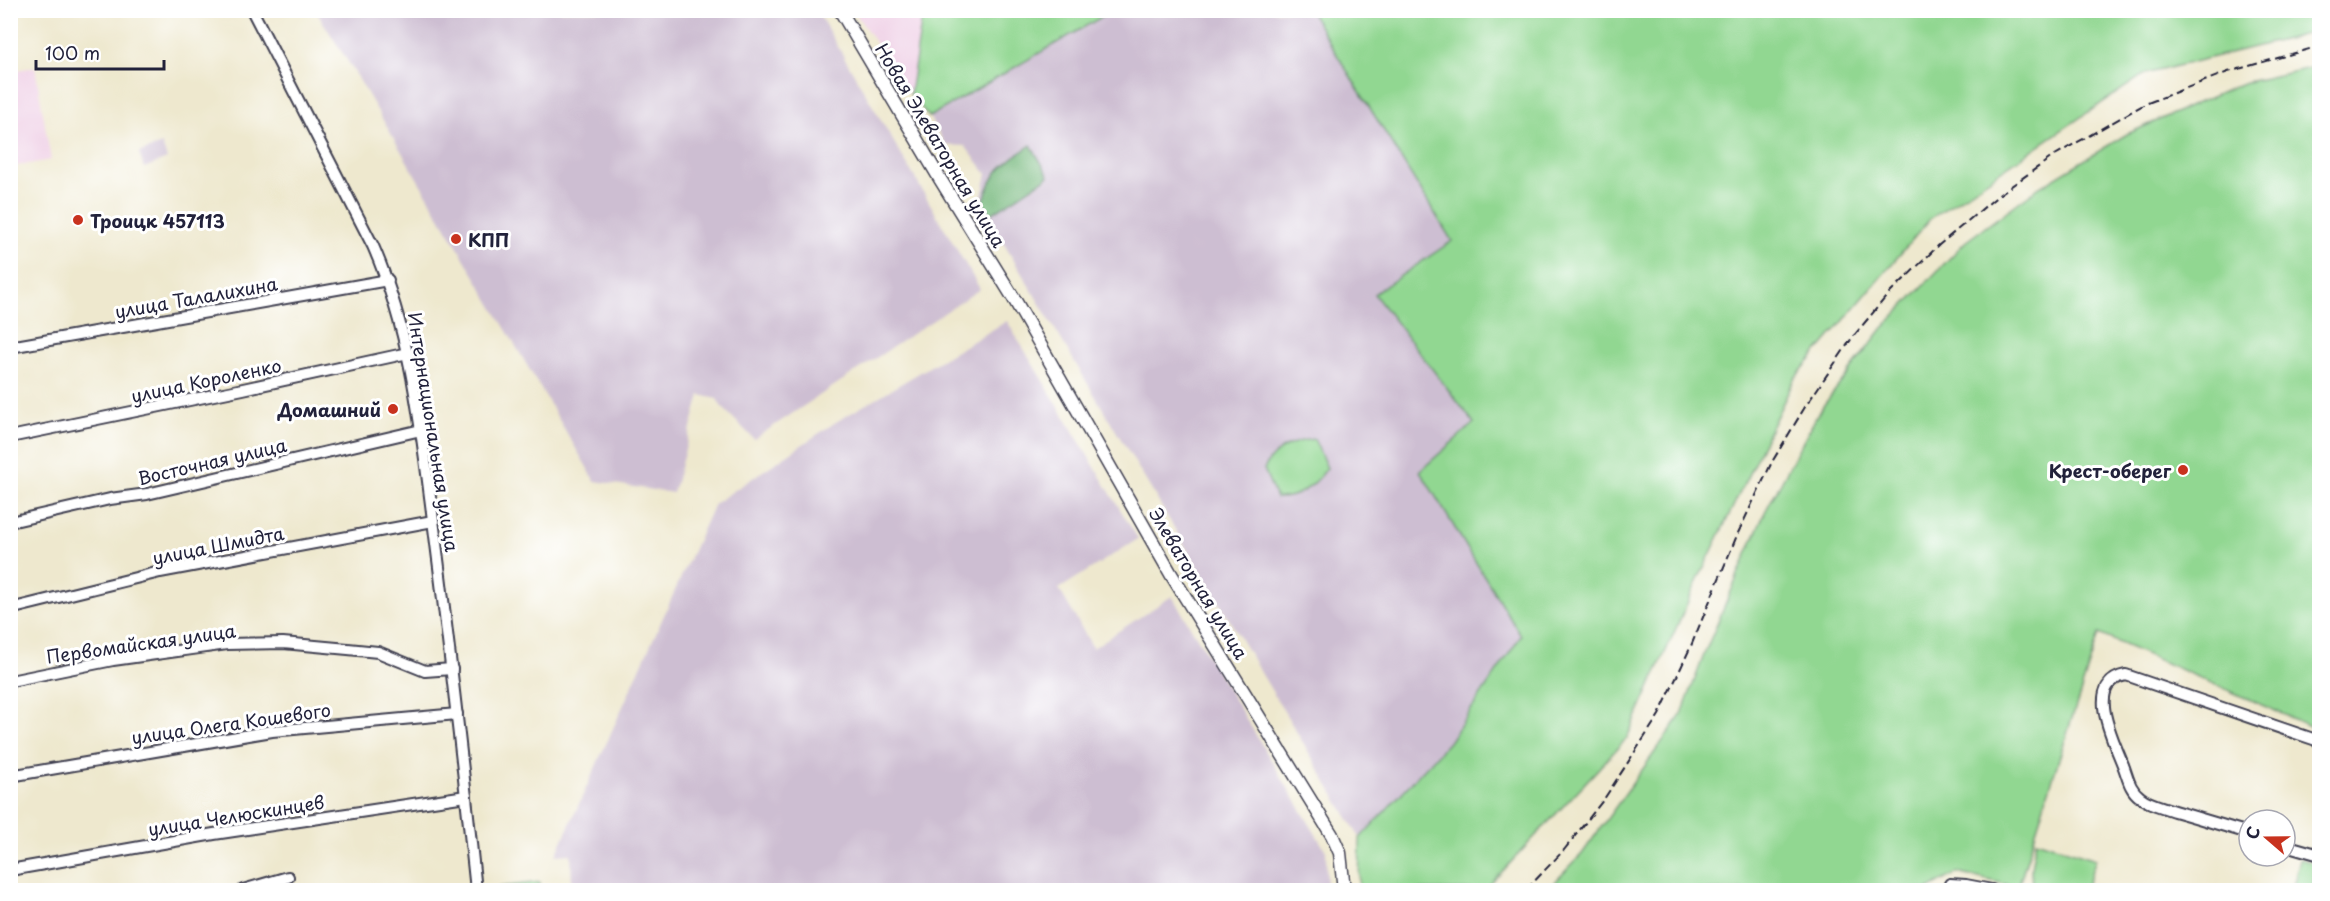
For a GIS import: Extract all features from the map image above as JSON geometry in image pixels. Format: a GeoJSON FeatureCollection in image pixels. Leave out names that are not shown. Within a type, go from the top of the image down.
{"type":"FeatureCollection","features":[{"type":"Feature","properties":{"kind":"main road","name":"Новая Элеваторная улица"},"geometry":{"type":"LineString","coordinates":[[840,10],[939,179],[1013,297]]}},
{"type":"Feature","properties":{"kind":"main road","name":"Элеваторная улица"},"geometry":{"type":"LineString","coordinates":[[1013,297],[1171,574],[1332,835],[1340,853],[1344,891]]}},
{"type":"Feature","properties":{"kind":"street","name":"Интернациональная улица"},"geometry":{"type":"LineString","coordinates":[[252,10],[350,199],[388,280],[408,353],[421,430],[452,669],[476,891]]}},
{"type":"Feature","properties":{"kind":"street","name":"улица Талалихина"},"geometry":{"type":"LineString","coordinates":[[10,347],[388,280]]}},
{"type":"Feature","properties":{"kind":"street","name":"улица Короленко"},"geometry":{"type":"LineString","coordinates":[[10,437],[408,353]]}},
{"type":"Feature","properties":{"kind":"street","name":"Восточная улица"},"geometry":{"type":"LineString","coordinates":[[10,522],[110,499],[147,494],[421,430]]}},
{"type":"Feature","properties":{"kind":"street","name":"улица Шмидта"},"geometry":{"type":"LineString","coordinates":[[10,609],[160,572],[433,521]]}},
{"type":"Feature","properties":{"kind":"street","name":"Первомайская улица"},"geometry":{"type":"LineString","coordinates":[[10,681],[112,660],[227,644],[283,643],[378,652],[425,671],[452,669]]}},
{"type":"Feature","properties":{"kind":"street"},"geometry":{"type":"LineString","coordinates":[[2237,830],[2158,806],[2140,798],[2130,786],[2106,719],[2104,697],[2111,681],[2118,676],[2127,675],[2316,740],[2319,744]]}},
{"type":"Feature","properties":{"kind":"street","name":"улица Олега Кошевого"},"geometry":{"type":"LineString","coordinates":[[10,776],[272,731],[457,714]]}},
{"type":"Feature","properties":{"kind":"street","name":"улица Челюскинцев"},"geometry":{"type":"LineString","coordinates":[[10,870],[214,834],[466,796]]}},
{"type":"Feature","properties":{"kind":"street"},"geometry":{"type":"LineString","coordinates":[[2297,848],[2319,855]]}},
{"type":"Feature","properties":{"kind":"street"},"geometry":{"type":"LineString","coordinates":[[243,891],[288,877]]}},
{"type":"Feature","properties":{"kind":"street"},"geometry":{"type":"LineString","coordinates":[[1950,884],[1992,891]]}},
{"type":"Feature","properties":{"kind":"shaded area"},"geometry":{"type":"Polygon","coordinates":[[[316,11],[817,11],[980,289],[754,439],[721,406],[717,399],[700,395],[673,493],[595,481],[357,76],[316,11]]]}},
{"type":"Feature","properties":{"kind":"shaded area"},"geometry":{"type":"Polygon","coordinates":[[[854,11],[923,11],[910,94],[854,11]]]}},
{"type":"Feature","properties":{"kind":"shaded area"},"geometry":{"type":"Polygon","coordinates":[[[1112,11],[1310,11],[1453,241],[1374,294],[1474,423],[1420,471],[1522,636],[1449,742],[1360,838],[980,204],[987,174],[965,146],[946,145],[929,117],[1112,11]]]}},
{"type":"Feature","properties":{"kind":"shaded area"},"geometry":{"type":"Polygon","coordinates":[[[35,67],[51,160],[11,167],[11,71],[35,67]]]}},
{"type":"Feature","properties":{"kind":"shaded area"},"geometry":{"type":"Polygon","coordinates":[[[162,144],[167,159],[144,168],[139,153],[162,144]]]}},
{"type":"Feature","properties":{"kind":"shaded area"},"geometry":{"type":"Polygon","coordinates":[[[1007,321],[1138,539],[1059,589],[1093,648],[1172,596],[1326,851],[1327,890],[572,890],[571,854],[556,855],[714,504],[836,422],[1007,321]]]}},
{"type":"Feature","properties":{"kind":"green space"},"geometry":{"type":"Polygon","coordinates":[[[923,10],[1112,11],[929,117],[910,94],[923,10]]]}},
{"type":"Feature","properties":{"kind":"green space"},"geometry":{"type":"Polygon","coordinates":[[[2319,10],[2319,31],[2145,74],[1930,219],[1795,378],[1694,588],[1627,738],[1485,890],[1359,890],[1360,838],[1449,742],[1521,636],[1420,471],[1474,423],[1374,294],[1452,241],[1310,11],[2319,10]]]}},
{"type":"Feature","properties":{"kind":"green space"},"geometry":{"type":"Polygon","coordinates":[[[2319,66],[2319,730],[2099,634],[2018,887],[1957,873],[1927,890],[1547,890],[1582,854],[1682,714],[1705,652],[1765,512],[1820,410],[1882,329],[1965,242],[2038,188],[2127,134],[2243,83],[2319,66]]]}},
{"type":"Feature","properties":{"kind":"green space"},"geometry":{"type":"Polygon","coordinates":[[[1031,145],[1049,176],[990,215],[983,203],[995,175],[1006,163],[1031,145]]]}},
{"type":"Feature","properties":{"kind":"green space"},"geometry":{"type":"Polygon","coordinates":[[[1314,439],[1327,468],[1305,490],[1292,496],[1276,498],[1264,469],[1268,462],[1284,447],[1314,439]]]}},
{"type":"Feature","properties":{"kind":"green space"},"geometry":{"type":"Polygon","coordinates":[[[2036,840],[2096,859],[2085,890],[2032,890],[2031,867],[2036,840]]]}},
{"type":"Feature","properties":{"kind":"green space"},"geometry":{"type":"Polygon","coordinates":[[[2300,859],[2319,864],[2312,890],[2292,890],[2300,859]]]}},
{"type":"Feature","properties":{"kind":"green space"},"geometry":{"type":"Polygon","coordinates":[[[540,882],[540,890],[485,890],[485,889],[540,882]]]}},
{"type":"Feature","properties":{"kind":"railway"},"geometry":{"type":"LineString","coordinates":[[1526,890],[1564,850],[1604,799],[1659,715],[1691,646],[1738,533],[1772,462],[1805,407],[1852,338],[1886,297],[1939,245],[2000,194],[2055,155],[2145,104],[2228,72],[2320,46]]}},
{"type":"Feature","properties":{"kind":"place","name":"Троицк 457113"},"geometry":{"type":"Point","coordinates":[78,220]}},
{"type":"Feature","properties":{"kind":"place","name":"КПП"},"geometry":{"type":"Point","coordinates":[456,239]}},
{"type":"Feature","properties":{"kind":"place","name":"Домашний"},"geometry":{"type":"Point","coordinates":[393,409]}},
{"type":"Feature","properties":{"kind":"place","name":"Крест-оберег"},"geometry":{"type":"Point","coordinates":[2183,470]}}]}
